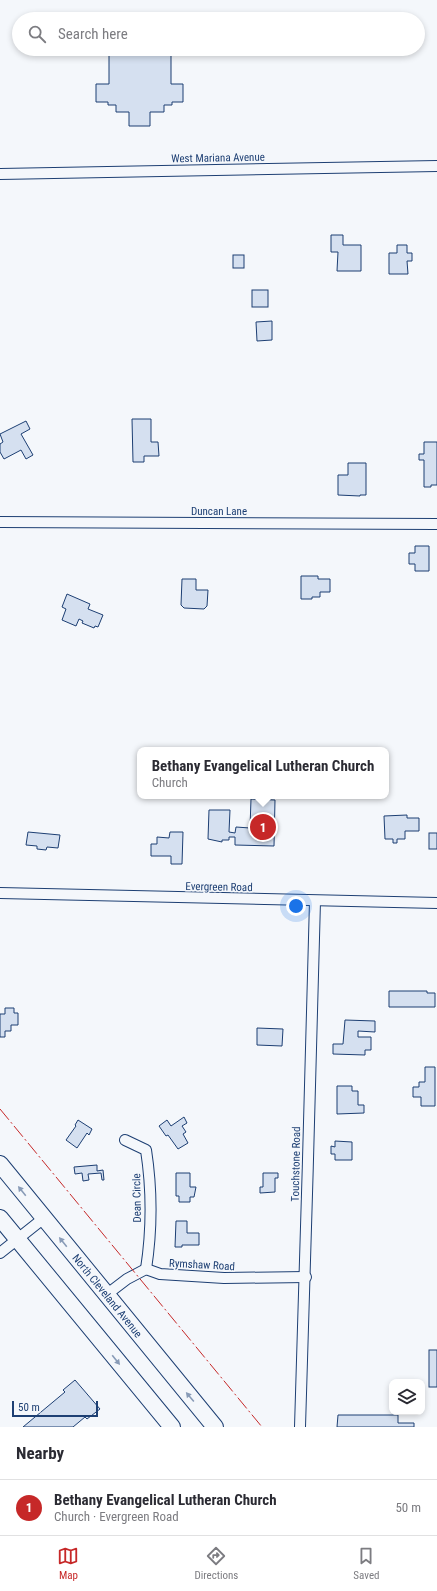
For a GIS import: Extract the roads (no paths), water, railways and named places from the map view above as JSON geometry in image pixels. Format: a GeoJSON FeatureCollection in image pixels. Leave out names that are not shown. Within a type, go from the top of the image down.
{"type":"FeatureCollection","features":[{"type":"Feature","properties":{"kind":"main road","name":"North Cleveland Avenue"},"geometry":{"type":"LineString","coordinates":[[0,1164],[215,1427]]}},
{"type":"Feature","properties":{"kind":"main road"},"geometry":{"type":"LineString","coordinates":[[0,1218],[172,1427]]}},
{"type":"Feature","properties":{"kind":"street","name":"West Mariana Avenue"},"geometry":{"type":"LineString","coordinates":[[0,174],[437,166]]}},
{"type":"Feature","properties":{"kind":"street","name":"Duncan Lane"},"geometry":{"type":"LineString","coordinates":[[0,522],[437,524]]}},
{"type":"Feature","properties":{"kind":"street","name":"Evergreen Road"},"geometry":{"type":"LineString","coordinates":[[0,893],[437,903]]}},
{"type":"Feature","properties":{"kind":"street","name":"Touchstone Road"},"geometry":{"type":"LineString","coordinates":[[300,1427],[306,1276],[315,901]]}},
{"type":"Feature","properties":{"kind":"street","name":"Dean Circle"},"geometry":{"type":"LineString","coordinates":[[125,1140],[146,1150],[148,1165],[150,1244],[146,1269]]}},
{"type":"Feature","properties":{"kind":"street"},"geometry":{"type":"LineString","coordinates":[[0,1253],[44,1218]]}},
{"type":"Feature","properties":{"kind":"street","name":"Rymshaw Road"},"geometry":{"type":"LineString","coordinates":[[146,1269],[160,1274],[224,1278],[306,1276]]}},
{"type":"Feature","properties":{"kind":"street"},"geometry":{"type":"LineString","coordinates":[[106,1295],[127,1279],[146,1269]]}},
{"type":"Feature","properties":{"kind":"place","name":"Bethany Evangelical Lutheran Church"},"geometry":{"type":"Point","coordinates":[263,827]}}]}
